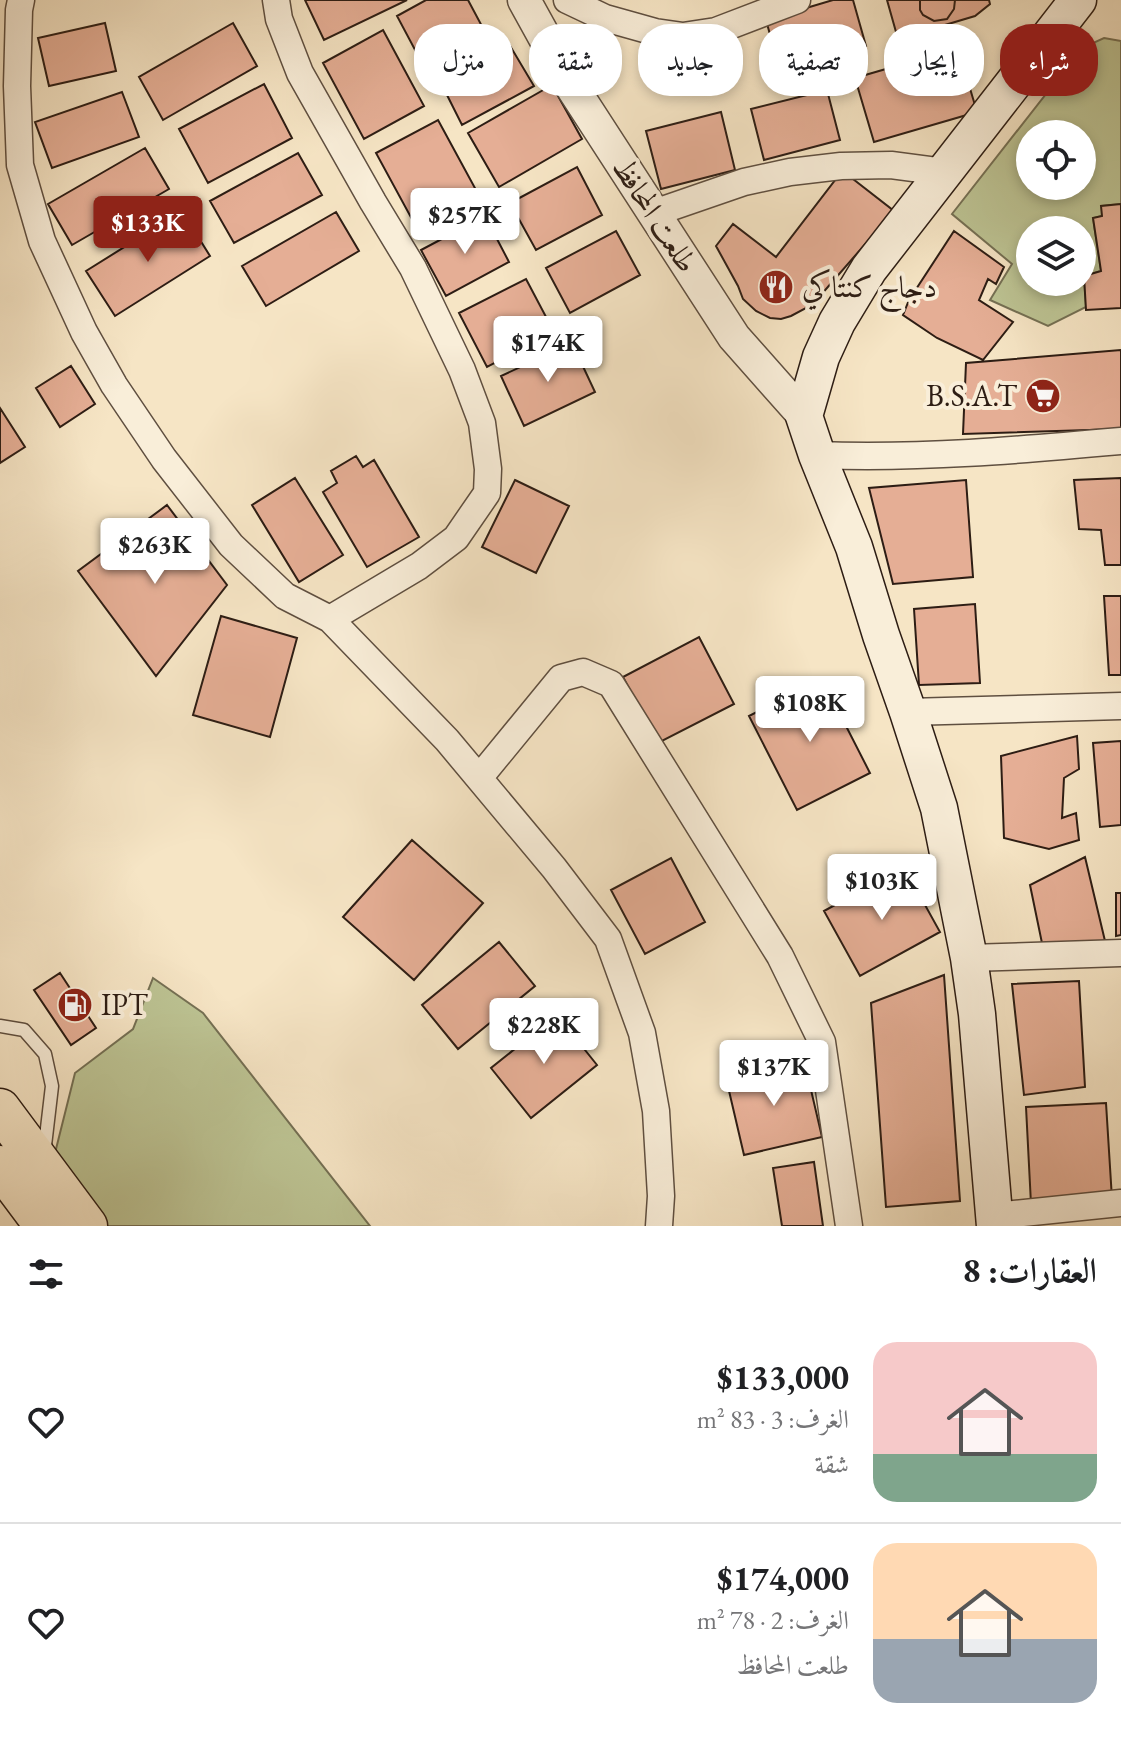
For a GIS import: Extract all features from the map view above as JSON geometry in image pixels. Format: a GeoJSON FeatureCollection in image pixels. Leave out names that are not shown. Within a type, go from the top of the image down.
{"type":"FeatureCollection","features":[{"type":"Feature","properties":{"kind":"main road"},"geometry":{"type":"LineString","coordinates":[[994,1221],[977,1014],[939,808],[854,547],[804,416],[821,357],[837,322],[869,269],[1078,0]]}},
{"type":"Feature","properties":{"kind":"main road"},"geometry":{"type":"LineString","coordinates":[[0,1109],[87,1226]]}},
{"type":"Feature","properties":{"kind":"main road"},"geometry":{"type":"LineString","coordinates":[[0,1166],[45,1226]]}},
{"type":"Feature","properties":{"kind":"street"},"geometry":{"type":"LineString","coordinates":[[21,0],[17,86],[20,165],[42,241],[84,332],[114,385],[164,459],[231,545],[285,596],[330,619],[447,740],[554,868],[608,939],[642,1033],[656,1111],[661,1196],[659,1226]]}},
{"type":"Feature","properties":{"kind":"street"},"geometry":{"type":"LineString","coordinates":[[276,0],[279,19],[300,73],[413,268],[462,370],[482,423],[488,469],[487,493],[456,538],[419,566],[330,619]]}},
{"type":"Feature","properties":{"kind":"street","name":"طلعت المحافظ"},"geometry":{"type":"LineString","coordinates":[[524,0],[572,87],[734,337],[804,416]]}},
{"type":"Feature","properties":{"kind":"street"},"geometry":{"type":"LineString","coordinates":[[567,0],[605,18],[683,36],[716,31],[797,0]]}},
{"type":"Feature","properties":{"kind":"street"},"geometry":{"type":"LineString","coordinates":[[654,213],[744,182],[790,172],[841,166],[891,165],[944,172]]}},
{"type":"Feature","properties":{"kind":"street"},"geometry":{"type":"LineString","coordinates":[[817,455],[877,457],[1121,441]]}},
{"type":"Feature","properties":{"kind":"street"},"geometry":{"type":"LineString","coordinates":[[479,778],[561,678],[583,672],[611,684],[780,956],[822,1042],[849,1226]]}},
{"type":"Feature","properties":{"kind":"street"},"geometry":{"type":"LineString","coordinates":[[908,712],[1121,706]]}},
{"type":"Feature","properties":{"kind":"street"},"geometry":{"type":"LineString","coordinates":[[969,958],[1121,953]]}},
{"type":"Feature","properties":{"kind":"street"},"geometry":{"type":"LineString","coordinates":[[994,1221],[1121,1203]]}},
{"type":"Feature","properties":{"kind":"lane"},"geometry":{"type":"LineString","coordinates":[[0,1026],[24,1030],[45,1054],[52,1086],[43,1165]]}},
{"type":"Feature","properties":{"kind":"green space"},"geometry":{"type":"Polygon","coordinates":[[[1104,38],[1121,41],[1121,204],[1102,206],[1102,216],[1096,217],[1016,216],[1016,296],[1085,296],[1086,307],[1048,326],[990,300],[1012,264],[952,214],[1016,132],[1016,200],[1096,200],[1096,120],[1026,120],[1044,96],[1098,96],[1098,41],[1104,38]]]}},
{"type":"Feature","properties":{"kind":"green space"},"geometry":{"type":"Polygon","coordinates":[[[1096,238],[1101,271],[1096,272],[1096,238]]]}},
{"type":"Feature","properties":{"kind":"green space"},"geometry":{"type":"Polygon","coordinates":[[[153,978],[203,1013],[370,1226],[107,1226],[54,1157],[75,1073],[133,1029],[153,978]]]}},
{"type":"Feature","properties":{"kind":"building"},"geometry":{"type":"Polygon","coordinates":[[[305,0],[407,0],[324,40],[305,0]]]}},
{"type":"Feature","properties":{"kind":"building"},"geometry":{"type":"Polygon","coordinates":[[[426,0],[468,0],[481,24],[414,24],[414,48],[397,16],[426,0]]]}},
{"type":"Feature","properties":{"kind":"building"},"geometry":{"type":"Polygon","coordinates":[[[833,0],[853,0],[860,24],[767,24],[766,20],[833,0]]]}},
{"type":"Feature","properties":{"kind":"building"},"geometry":{"type":"Polygon","coordinates":[[[887,0],[989,0],[990,4],[975,16],[948,24],[894,24],[887,0]]]}},
{"type":"Feature","properties":{"kind":"building"},"geometry":{"type":"Polygon","coordinates":[[[920,0],[955,0],[954,9],[947,19],[934,21],[923,15],[920,0]]]}},
{"type":"Feature","properties":{"kind":"building"},"geometry":{"type":"Polygon","coordinates":[[[105,23],[116,71],[49,86],[38,38],[105,23]]]}},
{"type":"Feature","properties":{"kind":"building"},"geometry":{"type":"Polygon","coordinates":[[[233,23],[257,66],[163,120],[139,77],[233,23]]]}},
{"type":"Feature","properties":{"kind":"building"},"geometry":{"type":"Polygon","coordinates":[[[383,30],[414,87],[414,96],[419,96],[424,106],[364,139],[323,63],[383,30]]]}},
{"type":"Feature","properties":{"kind":"building"},"geometry":{"type":"Polygon","coordinates":[[[513,51],[529,78],[529,89],[462,125],[448,96],[513,96],[513,51]]]}},
{"type":"Feature","properties":{"kind":"building"},"geometry":{"type":"Polygon","coordinates":[[[884,70],[884,96],[972,96],[977,112],[874,142],[860,96],[868,96],[868,74],[884,70]]]}},
{"type":"Feature","properties":{"kind":"building"},"geometry":{"type":"Polygon","coordinates":[[[264,84],[292,138],[208,183],[179,129],[264,84]]]}},
{"type":"Feature","properties":{"kind":"building"},"geometry":{"type":"Polygon","coordinates":[[[122,92],[139,137],[52,168],[35,122],[122,92]]]}},
{"type":"Feature","properties":{"kind":"building"},"geometry":{"type":"Polygon","coordinates":[[[533,96],[558,96],[582,139],[499,187],[468,133],[533,96]]]}},
{"type":"Feature","properties":{"kind":"building"},"geometry":{"type":"Polygon","coordinates":[[[803,96],[829,96],[840,140],[764,160],[751,109],[803,96]]]}},
{"type":"Feature","properties":{"kind":"building"},"geometry":{"type":"Polygon","coordinates":[[[721,112],[735,170],[661,189],[646,131],[721,112]]]}},
{"type":"Feature","properties":{"kind":"building"},"geometry":{"type":"Polygon","coordinates":[[[438,120],[482,201],[420,234],[376,153],[438,120]]]}},
{"type":"Feature","properties":{"kind":"building"},"geometry":{"type":"Polygon","coordinates":[[[145,148],[169,189],[72,245],[48,204],[145,148]]]}},
{"type":"Feature","properties":{"kind":"building"},"geometry":{"type":"Polygon","coordinates":[[[298,153],[322,195],[234,243],[210,201],[298,153]]]}},
{"type":"Feature","properties":{"kind":"building"},"geometry":{"type":"Polygon","coordinates":[[[577,167],[602,215],[536,250],[510,203],[577,167]]]}},
{"type":"Feature","properties":{"kind":"building"},"geometry":{"type":"Polygon","coordinates":[[[844,172],[894,211],[808,307],[781,319],[770,318],[756,311],[743,299],[716,246],[733,224],[776,257],[844,172]]]}},
{"type":"Feature","properties":{"kind":"building"},"geometry":{"type":"Polygon","coordinates":[[[1121,204],[1121,308],[1086,310],[1085,296],[1096,296],[1096,272],[1101,271],[1096,217],[1102,216],[1101,206],[1121,204]]]}},
{"type":"Feature","properties":{"kind":"building"},"geometry":{"type":"Polygon","coordinates":[[[182,211],[210,256],[115,316],[86,271],[182,211]]]}},
{"type":"Feature","properties":{"kind":"building"},"geometry":{"type":"Polygon","coordinates":[[[336,212],[359,251],[266,306],[242,266],[336,212]]]}},
{"type":"Feature","properties":{"kind":"building"},"geometry":{"type":"Polygon","coordinates":[[[485,216],[509,262],[446,296],[421,250],[485,216]]]}},
{"type":"Feature","properties":{"kind":"building"},"geometry":{"type":"Polygon","coordinates":[[[616,231],[640,275],[570,313],[546,268],[616,231]]]}},
{"type":"Feature","properties":{"kind":"building"},"geometry":{"type":"Polygon","coordinates":[[[954,231],[1004,267],[996,284],[988,279],[979,300],[1013,322],[983,360],[937,338],[903,315],[909,300],[954,231]]]}},
{"type":"Feature","properties":{"kind":"building"},"geometry":{"type":"Polygon","coordinates":[[[526,279],[554,332],[487,367],[459,313],[526,279]]]}},
{"type":"Feature","properties":{"kind":"building"},"geometry":{"type":"Polygon","coordinates":[[[572,343],[595,392],[524,426],[501,376],[572,343]]]}},
{"type":"Feature","properties":{"kind":"building","name":"B.S.A.T"},"geometry":{"type":"Polygon","coordinates":[[[1121,350],[1121,429],[963,434],[966,363],[1121,350]]]}},
{"type":"Feature","properties":{"kind":"building"},"geometry":{"type":"Polygon","coordinates":[[[71,366],[95,404],[60,427],[36,388],[71,366]]]}},
{"type":"Feature","properties":{"kind":"building"},"geometry":{"type":"Polygon","coordinates":[[[0,408],[25,447],[0,463],[0,408]]]}},
{"type":"Feature","properties":{"kind":"building"},"geometry":{"type":"Polygon","coordinates":[[[356,456],[363,467],[374,460],[419,537],[367,567],[323,492],[337,483],[331,471],[356,456]]]}},
{"type":"Feature","properties":{"kind":"building"},"geometry":{"type":"Polygon","coordinates":[[[295,478],[343,555],[299,582],[252,505],[295,478]]]}},
{"type":"Feature","properties":{"kind":"building"},"geometry":{"type":"Polygon","coordinates":[[[1121,478],[1121,565],[1105,565],[1101,530],[1079,529],[1074,480],[1121,478]]]}},
{"type":"Feature","properties":{"kind":"building"},"geometry":{"type":"Polygon","coordinates":[[[515,480],[569,506],[536,573],[482,547],[515,480]]]}},
{"type":"Feature","properties":{"kind":"building"},"geometry":{"type":"Polygon","coordinates":[[[966,480],[973,577],[893,584],[869,488],[966,480]]]}},
{"type":"Feature","properties":{"kind":"building"},"geometry":{"type":"Polygon","coordinates":[[[167,505],[227,585],[156,676],[78,571],[167,505]]]}},
{"type":"Feature","properties":{"kind":"building"},"geometry":{"type":"Polygon","coordinates":[[[1104,596],[1121,596],[1121,675],[1109,675],[1104,596]]]}},
{"type":"Feature","properties":{"kind":"building"},"geometry":{"type":"Polygon","coordinates":[[[975,604],[980,683],[919,685],[914,609],[975,604]]]}},
{"type":"Feature","properties":{"kind":"building"},"geometry":{"type":"Polygon","coordinates":[[[221,616],[297,638],[270,737],[193,715],[221,616]]]}},
{"type":"Feature","properties":{"kind":"building"},"geometry":{"type":"Polygon","coordinates":[[[699,637],[734,704],[658,743],[623,677],[699,637]]]}},
{"type":"Feature","properties":{"kind":"building"},"geometry":{"type":"Polygon","coordinates":[[[822,679],[870,773],[797,810],[749,716],[822,679]]]}},
{"type":"Feature","properties":{"kind":"building"},"geometry":{"type":"Polygon","coordinates":[[[1077,736],[1079,769],[1064,778],[1062,818],[1076,813],[1079,840],[1049,849],[1004,838],[1001,756],[1077,736]]]}},
{"type":"Feature","properties":{"kind":"building"},"geometry":{"type":"Polygon","coordinates":[[[1121,741],[1121,825],[1100,827],[1093,743],[1121,741]]]}},
{"type":"Feature","properties":{"kind":"building"},"geometry":{"type":"Polygon","coordinates":[[[412,840],[483,903],[414,980],[343,917],[412,840]]]}},
{"type":"Feature","properties":{"kind":"building"},"geometry":{"type":"Polygon","coordinates":[[[1085,857],[1105,941],[1043,948],[1030,885],[1085,857]]]}},
{"type":"Feature","properties":{"kind":"building"},"geometry":{"type":"Polygon","coordinates":[[[671,858],[705,922],[645,954],[611,890],[671,858]]]}},
{"type":"Feature","properties":{"kind":"building"},"geometry":{"type":"Polygon","coordinates":[[[904,867],[940,932],[860,976],[824,911],[904,867]]]}},
{"type":"Feature","properties":{"kind":"building"},"geometry":{"type":"Polygon","coordinates":[[[1116,893],[1121,893],[1121,935],[1116,936],[1116,893]]]}},
{"type":"Feature","properties":{"kind":"building"},"geometry":{"type":"Polygon","coordinates":[[[499,942],[535,986],[458,1049],[422,1005],[499,942]]]}},
{"type":"Feature","properties":{"kind":"building"},"geometry":{"type":"Polygon","coordinates":[[[60,973],[96,1028],[71,1045],[34,990],[60,973]]]}},
{"type":"Feature","properties":{"kind":"building"},"geometry":{"type":"Polygon","coordinates":[[[944,975],[960,1201],[886,1207],[871,1003],[944,975]]]}},
{"type":"Feature","properties":{"kind":"building"},"geometry":{"type":"Polygon","coordinates":[[[1079,981],[1085,1087],[1024,1095],[1012,984],[1079,981]]]}},
{"type":"Feature","properties":{"kind":"building"},"geometry":{"type":"Polygon","coordinates":[[[557,1015],[597,1065],[531,1118],[491,1068],[557,1015]]]}},
{"type":"Feature","properties":{"kind":"building"},"geometry":{"type":"Polygon","coordinates":[[[804,1060],[822,1137],[744,1155],[726,1078],[804,1060]]]}},
{"type":"Feature","properties":{"kind":"building"},"geometry":{"type":"Polygon","coordinates":[[[1106,1103],[1112,1199],[1031,1204],[1026,1107],[1106,1103]]]}},
{"type":"Feature","properties":{"kind":"building"},"geometry":{"type":"Polygon","coordinates":[[[814,1162],[823,1226],[782,1226],[773,1168],[814,1162]]]}},
{"type":"Feature","properties":{"kind":"place","name":"دجاج كنتاكي"},"geometry":{"type":"Point","coordinates":[776,287]}},
{"type":"Feature","properties":{"kind":"place","name":"B.S.A.T"},"geometry":{"type":"Point","coordinates":[1043,396]}},
{"type":"Feature","properties":{"kind":"place","name":"IPT"},"geometry":{"type":"Point","coordinates":[75,1005]}}]}
